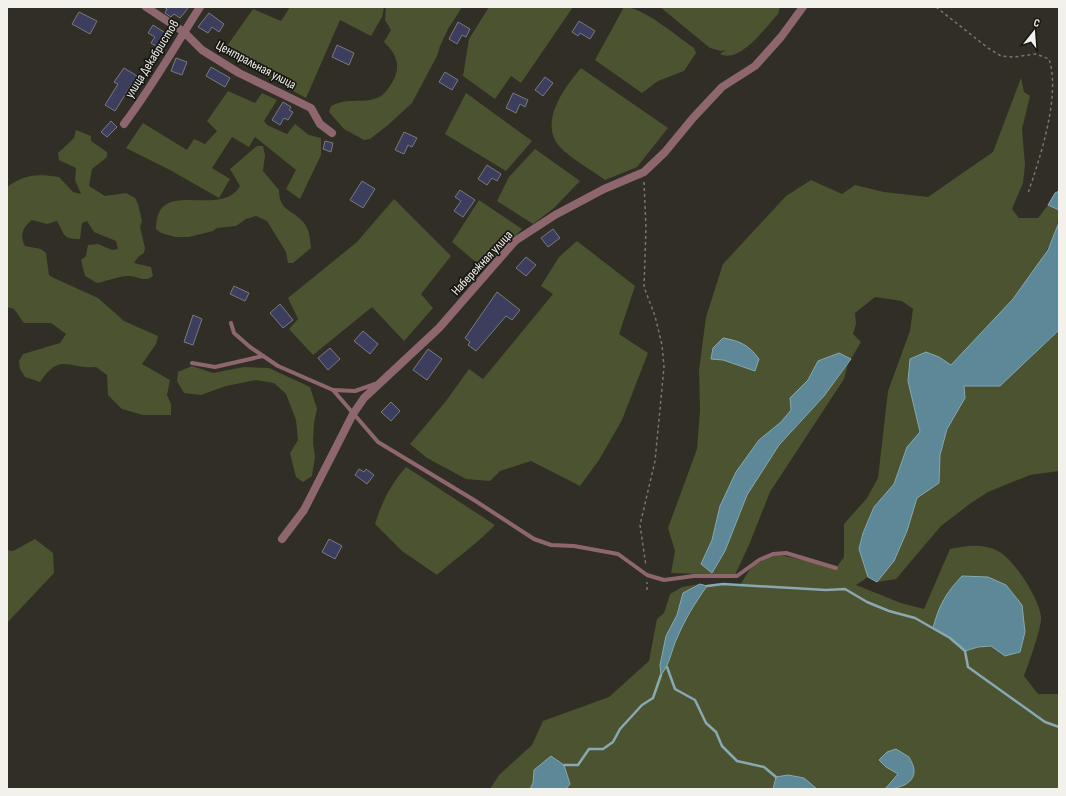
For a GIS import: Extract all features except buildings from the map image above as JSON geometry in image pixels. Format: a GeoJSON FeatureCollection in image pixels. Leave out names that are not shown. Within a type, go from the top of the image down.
{"type":"FeatureCollection","features":[{"type":"Feature","properties":{"kind":"street","name":"Центральная улица"},"geometry":{"type":"LineString","coordinates":[[146,7],[184,32],[202,50],[239,73],[311,108],[320,124],[332,133]]}},
{"type":"Feature","properties":{"kind":"street","name":"улица Декабристов"},"geometry":{"type":"LineString","coordinates":[[124,124],[145,95],[200,7]]}},
{"type":"Feature","properties":{"kind":"street","name":"Набережная улица"},"geometry":{"type":"LineString","coordinates":[[282,539],[304,510],[353,414],[364,398],[439,328],[515,241],[555,215],[604,189],[644,172],[665,152],[693,118],[722,87],[755,66],[781,37],[803,7]]}},
{"type":"Feature","properties":{"kind":"lane"},"geometry":{"type":"LineString","coordinates":[[231,323],[234,333],[262,356],[278,366],[333,390],[355,391],[383,380]]}},
{"type":"Feature","properties":{"kind":"lane"},"geometry":{"type":"LineString","coordinates":[[192,363],[215,367],[262,356]]}},
{"type":"Feature","properties":{"kind":"lane"},"geometry":{"type":"LineString","coordinates":[[333,390],[378,442],[474,500],[534,539],[551,545],[574,546],[618,554],[647,575],[664,580],[694,576],[738,576],[759,560],[773,554],[786,553],[836,568]]}},
{"type":"Feature","properties":{"kind":"path"},"geometry":{"type":"LineString","coordinates":[[936,7],[988,48],[1001,56],[1014,57],[1036,54],[1049,59],[1052,69],[1052,87],[1044,143],[1028,193]]}},
{"type":"Feature","properties":{"kind":"path"},"geometry":{"type":"LineString","coordinates":[[644,172],[646,228],[644,287],[655,316],[664,367],[655,461],[640,525],[647,575],[647,590]]}},
{"type":"Feature","properties":{"kind":"green space"},"geometry":{"type":"Polygon","coordinates":[[[290,7],[384,7],[382,17],[371,36],[340,20],[306,98],[222,53],[253,9],[281,21],[290,7]]]}},
{"type":"Feature","properties":{"kind":"green space"},"geometry":{"type":"Polygon","coordinates":[[[386,7],[462,7],[448,29],[437,56],[412,103],[370,139],[364,140],[344,129],[329,112],[331,106],[337,103],[365,101],[379,97],[383,95],[394,80],[397,62],[393,52],[384,42],[391,30],[385,20],[386,7]]]}},
{"type":"Feature","properties":{"kind":"green space"},"geometry":{"type":"Polygon","coordinates":[[[489,7],[573,7],[521,83],[511,76],[495,99],[463,76],[469,39],[489,7]]]}},
{"type":"Feature","properties":{"kind":"green space"},"geometry":{"type":"Polygon","coordinates":[[[624,7],[632,8],[650,17],[694,48],[696,53],[684,71],[658,81],[642,93],[595,60],[624,7]]]}},
{"type":"Feature","properties":{"kind":"green space"},"geometry":{"type":"Polygon","coordinates":[[[660,7],[780,7],[778,14],[752,43],[736,54],[728,56],[720,54],[726,50],[721,51],[710,48],[660,7]]]}},
{"type":"Feature","properties":{"kind":"green space"},"geometry":{"type":"Polygon","coordinates":[[[581,68],[668,128],[637,167],[605,180],[564,151],[554,137],[552,127],[556,105],[568,85],[581,68]]]}},
{"type":"Feature","properties":{"kind":"green space"},"geometry":{"type":"Polygon","coordinates":[[[1021,78],[1024,92],[1030,96],[1022,129],[1025,165],[1023,183],[1012,209],[1019,218],[1038,218],[1048,205],[1059,210],[1056,229],[1047,250],[1034,272],[1000,314],[951,366],[939,357],[910,359],[908,381],[920,432],[907,447],[894,484],[874,507],[863,532],[859,549],[868,577],[856,585],[901,603],[924,609],[950,549],[968,546],[992,548],[1004,555],[1011,562],[1031,591],[1040,610],[1041,617],[1037,637],[1024,676],[1038,694],[1059,694],[1059,789],[490,789],[499,775],[532,745],[543,721],[609,697],[649,661],[657,619],[664,613],[670,594],[682,587],[700,584],[707,586],[723,584],[740,585],[752,566],[776,554],[836,568],[844,557],[844,524],[867,498],[878,478],[888,391],[910,331],[913,309],[902,301],[875,297],[855,313],[856,324],[853,334],[861,342],[851,359],[839,353],[818,361],[808,380],[790,398],[791,410],[781,422],[759,440],[720,506],[712,540],[701,564],[725,551],[747,495],[779,445],[824,396],[848,364],[844,379],[770,492],[749,545],[735,575],[671,573],[675,551],[668,528],[697,449],[700,411],[699,370],[706,317],[723,264],[786,196],[811,180],[842,194],[855,185],[884,192],[928,197],[993,152],[1021,78]]]}},
{"type":"Feature","properties":{"kind":"green space"},"geometry":{"type":"Polygon","coordinates":[[[228,91],[255,103],[262,93],[277,100],[264,121],[267,125],[287,134],[295,124],[309,135],[321,138],[321,155],[300,199],[286,189],[296,170],[255,137],[249,147],[232,137],[212,168],[230,179],[219,198],[170,170],[126,148],[143,123],[187,150],[194,139],[205,144],[217,131],[207,121],[228,91]]]}},
{"type":"Feature","properties":{"kind":"green space"},"geometry":{"type":"Polygon","coordinates":[[[466,93],[532,141],[506,171],[445,134],[466,93]]]}},
{"type":"Feature","properties":{"kind":"green space"},"geometry":{"type":"Polygon","coordinates":[[[76,130],[91,136],[91,141],[107,152],[107,157],[92,169],[89,186],[105,196],[126,193],[135,198],[142,221],[140,227],[145,248],[144,253],[138,257],[134,263],[151,267],[153,276],[144,279],[125,276],[97,283],[85,276],[81,260],[86,256],[88,245],[98,244],[112,250],[118,249],[116,241],[94,232],[87,221],[82,223],[80,239],[67,237],[63,233],[57,221],[47,224],[32,220],[24,228],[22,235],[23,242],[25,246],[41,249],[46,253],[49,275],[98,298],[124,321],[158,336],[156,344],[142,364],[170,380],[167,395],[171,404],[171,415],[143,415],[122,409],[108,395],[107,375],[96,367],[60,364],[47,373],[40,382],[25,377],[20,369],[19,361],[23,354],[60,343],[66,334],[51,323],[24,323],[14,309],[7,307],[7,187],[26,177],[38,175],[51,176],[59,177],[73,192],[81,194],[75,180],[76,168],[59,160],[58,153],[74,138],[76,130]]]}},
{"type":"Feature","properties":{"kind":"green space"},"geometry":{"type":"Polygon","coordinates":[[[257,146],[263,146],[265,155],[263,171],[279,190],[281,202],[287,210],[300,218],[309,232],[311,248],[293,263],[288,263],[286,252],[267,221],[256,216],[246,219],[236,226],[217,228],[213,231],[189,237],[175,237],[161,233],[156,229],[159,213],[166,204],[177,201],[218,199],[231,195],[240,186],[230,169],[257,146]]]}},
{"type":"Feature","properties":{"kind":"green space"},"geometry":{"type":"Polygon","coordinates":[[[535,149],[580,181],[554,208],[533,224],[497,201],[509,177],[535,149]]]}},
{"type":"Feature","properties":{"kind":"green space"},"geometry":{"type":"Polygon","coordinates":[[[394,199],[451,256],[421,294],[433,308],[404,341],[372,307],[313,355],[289,329],[298,319],[288,298],[357,242],[394,199]]]}},
{"type":"Feature","properties":{"kind":"green space"},"geometry":{"type":"Polygon","coordinates":[[[479,200],[522,229],[483,268],[452,242],[479,200]]]}},
{"type":"Feature","properties":{"kind":"green space"},"geometry":{"type":"Polygon","coordinates":[[[577,241],[635,286],[619,334],[648,353],[622,420],[599,460],[580,486],[531,461],[500,471],[490,481],[466,479],[427,458],[410,444],[446,401],[469,369],[483,379],[553,294],[541,286],[559,257],[577,241]]]}},
{"type":"Feature","properties":{"kind":"green space"},"geometry":{"type":"Polygon","coordinates":[[[1059,330],[1059,471],[1030,475],[988,492],[941,526],[896,579],[877,582],[894,560],[907,531],[917,498],[939,483],[940,455],[947,429],[965,398],[964,385],[1000,386],[1059,330]]]}},
{"type":"Feature","properties":{"kind":"green space"},"geometry":{"type":"Polygon","coordinates":[[[192,366],[213,373],[244,367],[269,368],[310,387],[317,409],[314,423],[313,443],[315,457],[312,476],[303,482],[296,477],[290,453],[298,440],[296,420],[286,394],[274,383],[256,380],[226,386],[201,395],[184,393],[177,381],[178,372],[192,366]]]}},
{"type":"Feature","properties":{"kind":"green space"},"geometry":{"type":"Polygon","coordinates":[[[406,467],[495,525],[437,575],[402,551],[375,524],[387,494],[395,480],[406,467]]]}},
{"type":"Feature","properties":{"kind":"green space"},"geometry":{"type":"Polygon","coordinates":[[[35,539],[53,553],[54,573],[7,623],[7,550],[13,551],[35,539]]]}},
{"type":"Feature","properties":{"kind":"water"},"geometry":{"type":"Polygon","coordinates":[[[1059,191],[1059,210],[1048,205],[1055,193],[1059,191]]]}},
{"type":"Feature","properties":{"kind":"water"},"geometry":{"type":"Polygon","coordinates":[[[1059,222],[1059,330],[1000,386],[964,386],[965,398],[947,429],[940,455],[939,483],[917,498],[907,531],[894,561],[877,582],[868,577],[859,549],[863,533],[874,507],[894,484],[907,447],[920,432],[908,381],[910,359],[926,352],[939,357],[951,365],[1013,299],[1048,250],[1059,222]]]}},
{"type":"Feature","properties":{"kind":"water"},"geometry":{"type":"Polygon","coordinates":[[[723,338],[744,344],[752,350],[759,359],[755,371],[723,360],[711,359],[713,348],[723,338]]]}},
{"type":"Feature","properties":{"kind":"water"},"geometry":{"type":"Polygon","coordinates":[[[839,353],[851,359],[824,396],[779,445],[747,495],[725,551],[712,573],[701,564],[712,540],[720,506],[736,472],[759,440],[781,422],[791,410],[790,398],[808,380],[818,361],[839,353]]]}},
{"type":"Feature","properties":{"kind":"water"},"geometry":{"type":"Polygon","coordinates":[[[962,576],[988,577],[1006,585],[1022,605],[1025,632],[1020,652],[1005,656],[991,646],[978,647],[965,651],[950,638],[933,628],[944,600],[962,576]]]}},
{"type":"Feature","properties":{"kind":"water"},"geometry":{"type":"Polygon","coordinates":[[[700,584],[707,586],[683,624],[661,675],[660,665],[666,636],[677,615],[683,593],[700,584]]]}},
{"type":"Feature","properties":{"kind":"water"},"geometry":{"type":"Polygon","coordinates":[[[896,749],[909,757],[914,767],[913,775],[908,783],[904,785],[885,789],[898,774],[886,767],[879,760],[887,752],[896,749]]]}},
{"type":"Feature","properties":{"kind":"water"},"geometry":{"type":"Polygon","coordinates":[[[551,756],[564,765],[570,784],[566,789],[530,789],[533,783],[534,770],[551,756]]]}},
{"type":"Feature","properties":{"kind":"water"},"geometry":{"type":"Polygon","coordinates":[[[788,775],[804,778],[817,789],[773,789],[776,777],[788,775]]]}},
{"type":"Feature","properties":{"kind":"waterway"},"geometry":{"type":"LineString","coordinates":[[707,586],[723,584],[826,590],[845,589],[867,602],[889,611],[915,618],[950,638],[965,651],[968,667],[1045,722],[1059,727]]}},
{"type":"Feature","properties":{"kind":"waterway"},"geometry":{"type":"LineString","coordinates":[[667,667],[675,689],[695,700],[706,723],[716,732],[722,746],[737,761],[764,767],[776,777]]}},
{"type":"Feature","properties":{"kind":"waterway"},"geometry":{"type":"LineString","coordinates":[[564,765],[578,765],[589,749],[603,749],[613,742],[620,729],[642,705],[653,698],[661,675]]}}]}
